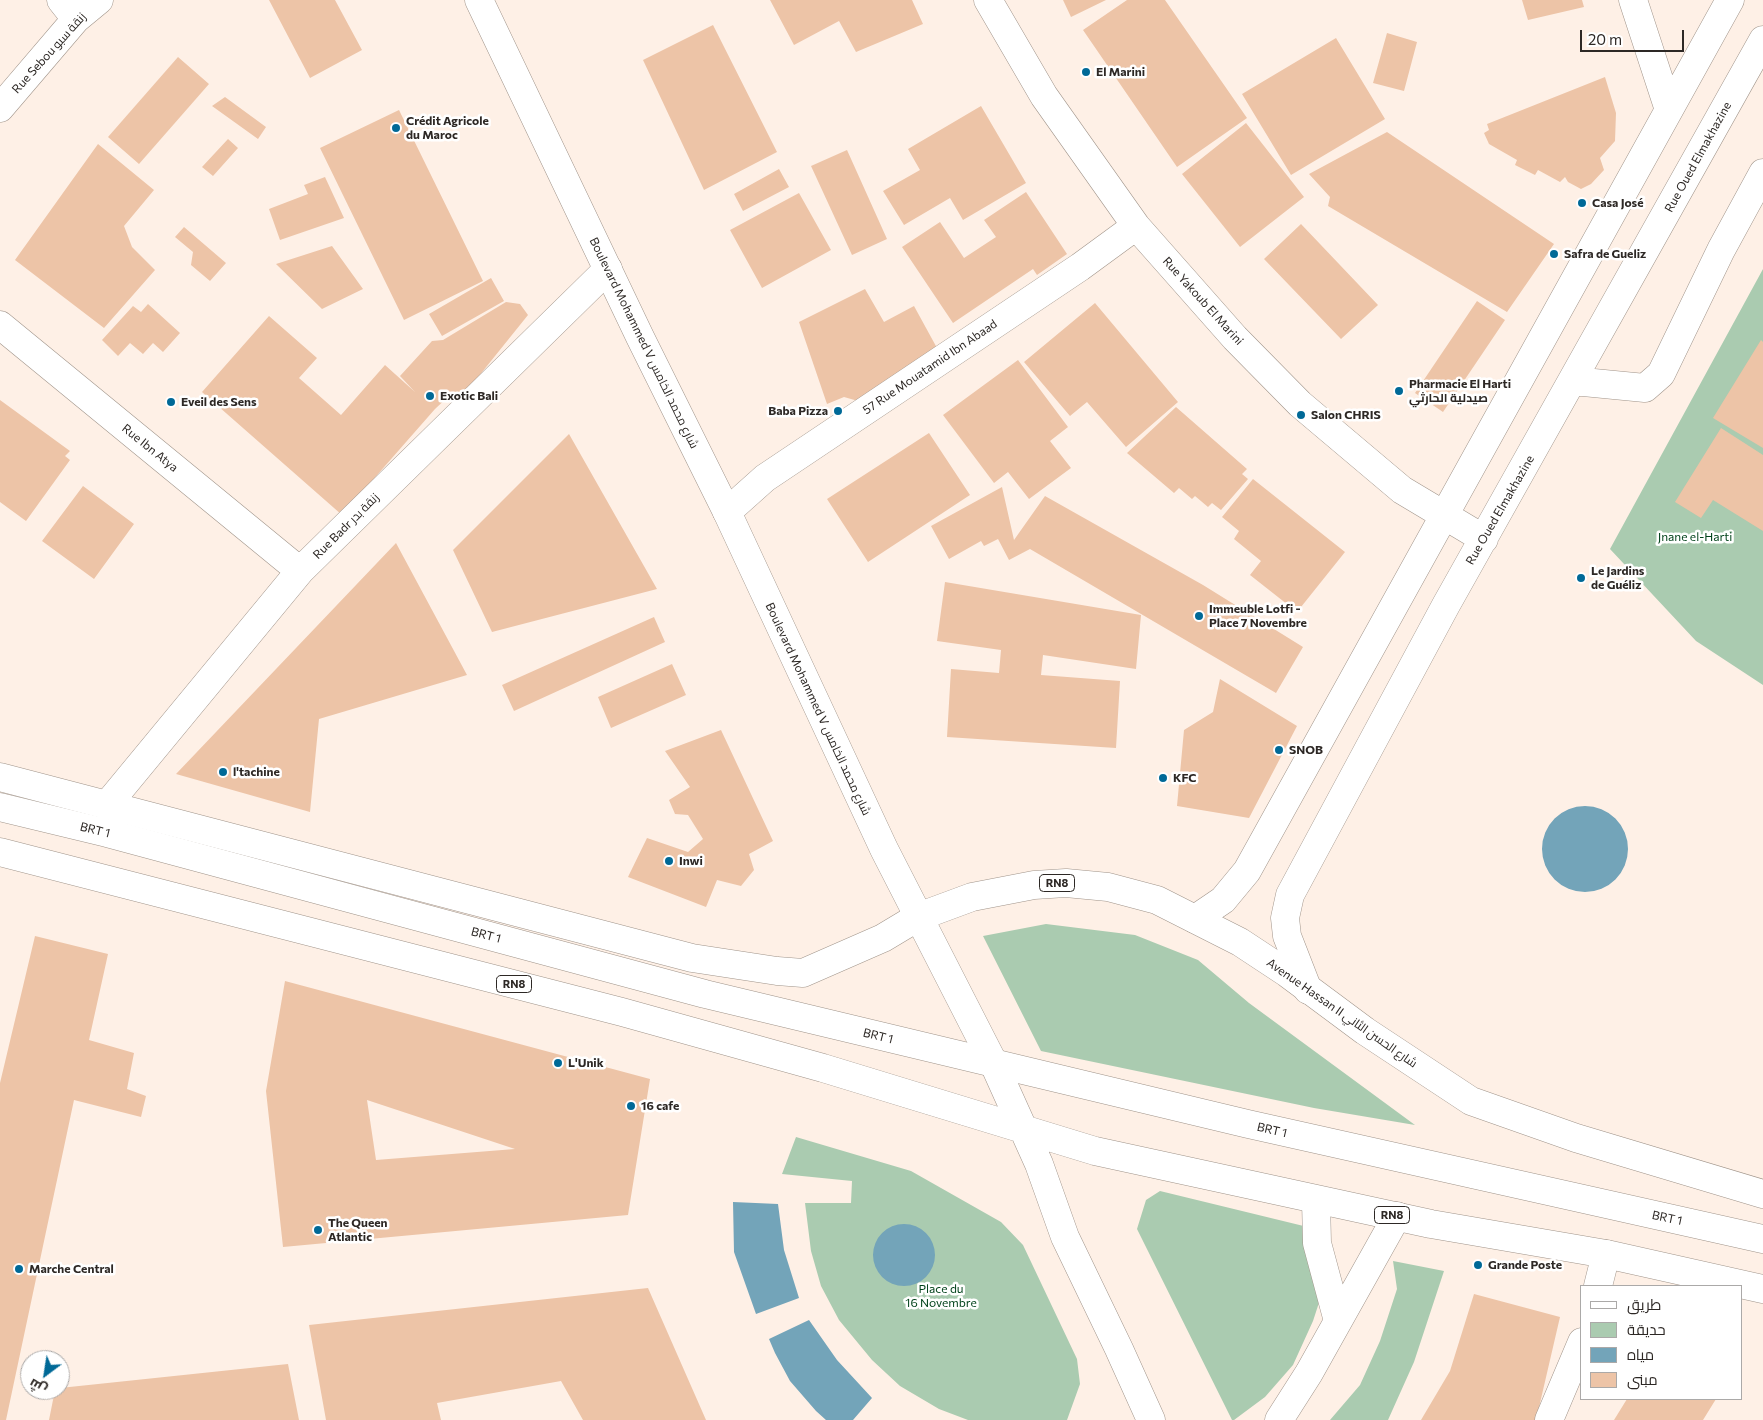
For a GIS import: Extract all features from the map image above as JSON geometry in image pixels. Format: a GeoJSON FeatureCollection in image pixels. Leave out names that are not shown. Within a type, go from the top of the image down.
{"type":"FeatureCollection","features":[{"type":"Feature","properties":{"kind":"main road","name":"Rue Sebou زنقة سبو"},"geometry":{"type":"LineString","coordinates":[[0,108],[68,10],[99,0]]}},
{"type":"Feature","properties":{"kind":"main road","name":"Boulevard Mohammed V شارع محمد الخامس"},"geometry":{"type":"LineString","coordinates":[[479,0],[727,512],[858,796],[994,1064],[1024,1131],[1065,1237],[1151,1420]]}},
{"type":"Feature","properties":{"kind":"main road","name":"Rue Yakoub El Marini"},"geometry":{"type":"LineString","coordinates":[[988,0],[1044,96],[1136,226],[1236,338],[1300,404],[1402,490],[1484,539]]}},
{"type":"Feature","properties":{"kind":"main road"},"geometry":{"type":"LineString","coordinates":[[1633,0],[1669,110]]}},
{"type":"Feature","properties":{"kind":"main road"},"geometry":{"type":"LineString","coordinates":[[1195,919],[1223,900],[1247,871],[1730,0]]}},
{"type":"Feature","properties":{"kind":"main road","name":"Rue Oued Elmakhazine"},"geometry":{"type":"LineString","coordinates":[[1308,990],[1286,936],[1285,918],[1290,896],[1446,605],[1763,40]]}},
{"type":"Feature","properties":{"kind":"main road"},"geometry":{"type":"LineString","coordinates":[[1573,380],[1645,388],[1661,374],[1721,250],[1763,173]]}},
{"type":"Feature","properties":{"kind":"main road","name":"57 Rue Mouatamid Ibn Abaad"},"geometry":{"type":"LineString","coordinates":[[727,512],[765,478],[1072,272],[1136,226]]}},
{"type":"Feature","properties":{"kind":"main road","name":"Rue Badr زنقة بدر"},"geometry":{"type":"LineString","coordinates":[[107,805],[300,571],[608,269]]}},
{"type":"Feature","properties":{"kind":"main road","name":"Rue Ibn Atya"},"geometry":{"type":"LineString","coordinates":[[0,325],[300,571]]}},
{"type":"Feature","properties":{"kind":"main road","name":"RN8"},"geometry":{"type":"LineString","coordinates":[[0,777],[692,958],[745,967],[803,973],[883,938],[918,917]]}},
{"type":"Feature","properties":{"kind":"main road","name":"BRT 1"},"geometry":{"type":"LineString","coordinates":[[0,807],[107,833],[705,994],[1324,1142],[1763,1238]]}},
{"type":"Feature","properties":{"kind":"main road","name":"RN8"},"geometry":{"type":"LineString","coordinates":[[0,852],[622,1012],[823,1068],[1024,1131],[1095,1151],[1431,1224],[1606,1254],[1763,1289]]}},
{"type":"Feature","properties":{"kind":"main road","name":"Avenue Hassan II شارع الحسن الثاني"},"geometry":{"type":"LineString","coordinates":[[918,917],[972,897],[1034,885],[1066,883],[1108,887],[1148,898],[1240,942],[1366,1032],[1471,1101],[1576,1138],[1763,1194]]}},
{"type":"Feature","properties":{"kind":"main road"},"geometry":{"type":"LineString","coordinates":[[1316,1200],[1317,1243],[1338,1321]]}},
{"type":"Feature","properties":{"kind":"main road"},"geometry":{"type":"LineString","coordinates":[[1279,1420],[1309,1374],[1377,1255],[1396,1216]]}},
{"type":"Feature","properties":{"kind":"main road"},"geometry":{"type":"LineString","coordinates":[[1598,1285],[1606,1254]]}},
{"type":"Feature","properties":{"kind":"main road"},"geometry":{"type":"LineString","coordinates":[[1549,1420],[1580,1347]]}},
{"type":"Feature","properties":{"kind":"green space","name":"Jnane el-Harti"},"geometry":{"type":"Polygon","coordinates":[[[1763,269],[1763,685],[1696,641],[1610,549],[1763,269]]]}},
{"type":"Feature","properties":{"kind":"green space"},"geometry":{"type":"Polygon","coordinates":[[[1046,924],[1135,935],[1198,960],[1249,1003],[1415,1125],[1314,1108],[1041,1051],[983,936],[1046,924]]]}},
{"type":"Feature","properties":{"kind":"green space","name":"Place du 16 Novembre"},"geometry":{"type":"Polygon","coordinates":[[[796,1137],[911,1171],[1001,1222],[1023,1245],[1077,1359],[1080,1384],[1067,1420],[968,1420],[939,1409],[900,1386],[872,1360],[839,1320],[821,1286],[811,1251],[805,1203],[851,1203],[852,1181],[782,1174],[796,1137]]]}},
{"type":"Feature","properties":{"kind":"green space"},"geometry":{"type":"Polygon","coordinates":[[[1160,1191],[1320,1230],[1330,1269],[1313,1321],[1293,1365],[1265,1397],[1234,1420],[1232,1420],[1137,1229],[1146,1200],[1160,1191]]]}},
{"type":"Feature","properties":{"kind":"green space"},"geometry":{"type":"Polygon","coordinates":[[[1393,1261],[1444,1271],[1414,1362],[1388,1420],[1330,1420],[1360,1385],[1380,1341],[1397,1289],[1393,1261]]]}},
{"type":"Feature","properties":{"kind":"water"},"geometry":{"type":"Polygon","coordinates":[[[1585,806],[1601,810],[1615,819],[1624,833],[1628,849],[1624,865],[1615,879],[1601,888],[1585,892],[1569,888],[1555,879],[1546,865],[1542,849],[1546,833],[1555,819],[1569,810],[1585,806]]]}},
{"type":"Feature","properties":{"kind":"water"},"geometry":{"type":"Polygon","coordinates":[[[733,1202],[778,1204],[784,1250],[799,1298],[756,1314],[734,1252],[733,1202]]]}},
{"type":"Feature","properties":{"kind":"water"},"geometry":{"type":"Polygon","coordinates":[[[898,1224],[910,1224],[926,1233],[933,1243],[935,1255],[933,1267],[926,1277],[910,1286],[898,1286],[887,1281],[878,1272],[873,1261],[873,1249],[878,1238],[887,1229],[898,1224]]]}},
{"type":"Feature","properties":{"kind":"water"},"geometry":{"type":"Polygon","coordinates":[[[809,1320],[837,1360],[872,1398],[853,1420],[826,1420],[790,1381],[775,1353],[769,1339],[809,1320]]]}},
{"type":"Feature","properties":{"kind":"building"},"geometry":{"type":"Polygon","coordinates":[[[269,0],[335,0],[362,50],[310,78],[269,0]]]}},
{"type":"Feature","properties":{"kind":"building"},"geometry":{"type":"Polygon","coordinates":[[[770,0],[912,0],[923,24],[856,52],[839,21],[794,45],[770,0]]]}},
{"type":"Feature","properties":{"kind":"building"},"geometry":{"type":"Polygon","coordinates":[[[1063,0],[1106,0],[1071,17],[1063,0]]]}},
{"type":"Feature","properties":{"kind":"building"},"geometry":{"type":"Polygon","coordinates":[[[1127,0],[1165,0],[1247,118],[1177,167],[1083,30],[1127,0]]]}},
{"type":"Feature","properties":{"kind":"building"},"geometry":{"type":"Polygon","coordinates":[[[1522,0],[1582,0],[1584,7],[1528,20],[1522,0]]]}},
{"type":"Feature","properties":{"kind":"building"},"geometry":{"type":"Polygon","coordinates":[[[713,25],[777,152],[704,190],[643,60],[713,25]]]}},
{"type":"Feature","properties":{"kind":"building"},"geometry":{"type":"Polygon","coordinates":[[[1387,33],[1417,42],[1404,91],[1373,83],[1387,33]]]}},
{"type":"Feature","properties":{"kind":"building"},"geometry":{"type":"Polygon","coordinates":[[[1336,38],[1385,119],[1291,175],[1242,94],[1336,38]]]}},
{"type":"Feature","properties":{"kind":"building"},"geometry":{"type":"Polygon","coordinates":[[[178,57],[209,84],[139,164],[108,137],[178,57]]]}},
{"type":"Feature","properties":{"kind":"building"},"geometry":{"type":"Polygon","coordinates":[[[1605,77],[1616,113],[1615,141],[1600,158],[1604,170],[1591,184],[1581,189],[1568,182],[1565,177],[1560,182],[1538,170],[1535,175],[1515,165],[1517,160],[1489,144],[1484,133],[1489,130],[1487,124],[1605,77]]]}},
{"type":"Feature","properties":{"kind":"building"},"geometry":{"type":"Polygon","coordinates":[[[225,97],[266,127],[258,139],[212,106],[225,97]]]}},
{"type":"Feature","properties":{"kind":"building"},"geometry":{"type":"Polygon","coordinates":[[[981,106],[1026,183],[963,220],[950,198],[904,225],[883,191],[920,170],[908,149],[981,106]]]}},
{"type":"Feature","properties":{"kind":"building"},"geometry":{"type":"Polygon","coordinates":[[[399,110],[483,281],[404,320],[320,148],[399,110]]]}},
{"type":"Feature","properties":{"kind":"building"},"geometry":{"type":"Polygon","coordinates":[[[1246,123],[1304,197],[1240,247],[1182,174],[1246,123]]]}},
{"type":"Feature","properties":{"kind":"building"},"geometry":{"type":"Polygon","coordinates":[[[1387,132],[1554,244],[1507,312],[1328,206],[1330,197],[1309,174],[1387,132]]]}},
{"type":"Feature","properties":{"kind":"building"},"geometry":{"type":"Polygon","coordinates":[[[228,139],[238,148],[213,176],[202,167],[228,139]]]}},
{"type":"Feature","properties":{"kind":"building"},"geometry":{"type":"Polygon","coordinates":[[[98,144],[154,190],[124,226],[132,247],[155,270],[104,328],[15,260],[98,144]]]}},
{"type":"Feature","properties":{"kind":"building"},"geometry":{"type":"Polygon","coordinates":[[[847,150],[887,239],[852,255],[811,166],[847,150]]]}},
{"type":"Feature","properties":{"kind":"building"},"geometry":{"type":"Polygon","coordinates":[[[779,169],[789,187],[743,211],[734,194],[779,169]]]}},
{"type":"Feature","properties":{"kind":"building"},"geometry":{"type":"Polygon","coordinates":[[[325,177],[344,218],[280,240],[269,209],[308,194],[304,185],[325,177]]]}},
{"type":"Feature","properties":{"kind":"building"},"geometry":{"type":"Polygon","coordinates":[[[1026,192],[1067,254],[1037,275],[1033,269],[953,323],[902,247],[940,222],[964,258],[996,237],[984,220],[1026,192]]]}},
{"type":"Feature","properties":{"kind":"building"},"geometry":{"type":"Polygon","coordinates":[[[799,193],[831,250],[762,288],[730,230],[799,193]]]}},
{"type":"Feature","properties":{"kind":"building"},"geometry":{"type":"Polygon","coordinates":[[[1301,224],[1378,305],[1341,339],[1264,259],[1301,224]]]}},
{"type":"Feature","properties":{"kind":"building"},"geometry":{"type":"Polygon","coordinates":[[[184,227],[226,263],[210,281],[191,265],[193,252],[175,237],[184,227]]]}},
{"type":"Feature","properties":{"kind":"building"},"geometry":{"type":"Polygon","coordinates":[[[332,246],[363,289],[322,309],[276,264],[332,246]]]}},
{"type":"Feature","properties":{"kind":"building"},"geometry":{"type":"Polygon","coordinates":[[[491,278],[504,301],[442,336],[429,314],[491,278]]]}},
{"type":"Feature","properties":{"kind":"building"},"geometry":{"type":"Polygon","coordinates":[[[865,289],[884,322],[914,306],[937,348],[865,403],[844,397],[827,404],[799,322],[865,289]]]}},
{"type":"Feature","properties":{"kind":"building"},"geometry":{"type":"Polygon","coordinates":[[[1477,301],[1505,320],[1443,412],[1415,393],[1477,301]]]}},
{"type":"Feature","properties":{"kind":"building"},"geometry":{"type":"Polygon","coordinates":[[[506,302],[520,304],[528,315],[458,402],[450,395],[435,409],[342,515],[202,392],[269,316],[317,358],[299,378],[341,415],[385,365],[415,392],[400,376],[432,341],[443,340],[506,302]]]}},
{"type":"Feature","properties":{"kind":"building"},"geometry":{"type":"Polygon","coordinates":[[[1095,303],[1178,402],[1126,447],[1087,402],[1070,416],[1024,362],[1095,303]]]}},
{"type":"Feature","properties":{"kind":"building"},"geometry":{"type":"Polygon","coordinates":[[[148,304],[180,333],[163,352],[153,343],[143,354],[130,343],[118,356],[102,340],[133,306],[141,312],[148,304]]]}},
{"type":"Feature","properties":{"kind":"building"},"geometry":{"type":"Polygon","coordinates":[[[1761,340],[1763,342],[1763,448],[1713,418],[1761,340]]]}},
{"type":"Feature","properties":{"kind":"building"},"geometry":{"type":"Polygon","coordinates":[[[1018,360],[1068,427],[1050,441],[1071,468],[1029,499],[1008,472],[994,483],[943,415],[1018,360]]]}},
{"type":"Feature","properties":{"kind":"building"},"geometry":{"type":"Polygon","coordinates":[[[0,400],[70,451],[65,456],[70,460],[26,521],[0,502],[0,400]]]}},
{"type":"Feature","properties":{"kind":"building"},"geometry":{"type":"Polygon","coordinates":[[[1176,407],[1247,469],[1242,474],[1248,479],[1221,510],[1212,503],[1208,507],[1195,496],[1192,499],[1179,488],[1174,493],[1127,453],[1176,407]]]}},
{"type":"Feature","properties":{"kind":"building"},"geometry":{"type":"Polygon","coordinates":[[[1721,428],[1763,455],[1763,531],[1713,500],[1701,518],[1675,502],[1721,428]]]}},
{"type":"Feature","properties":{"kind":"building"},"geometry":{"type":"Polygon","coordinates":[[[929,433],[970,495],[868,562],[827,499],[929,433]]]}},
{"type":"Feature","properties":{"kind":"building"},"geometry":{"type":"Polygon","coordinates":[[[569,434],[657,589],[492,632],[453,550],[569,434]]]}},
{"type":"Feature","properties":{"kind":"building"},"geometry":{"type":"Polygon","coordinates":[[[1253,479],[1345,552],[1297,612],[1250,575],[1261,561],[1234,539],[1239,531],[1222,517],[1253,479]]]}},
{"type":"Feature","properties":{"kind":"building"},"geometry":{"type":"Polygon","coordinates":[[[83,486],[134,524],[94,579],[42,541],[83,486]]]}},
{"type":"Feature","properties":{"kind":"building","name":"Immeuble Lotfi - Place 7 Novembre"},"geometry":{"type":"Polygon","coordinates":[[[1002,487],[1014,540],[1045,496],[1203,585],[1303,647],[1276,693],[1030,549],[1009,560],[998,539],[984,546],[981,541],[949,559],[931,526],[1002,487]]]}},
{"type":"Feature","properties":{"kind":"building"},"geometry":{"type":"Polygon","coordinates":[[[396,543],[467,675],[319,719],[310,812],[176,774],[396,543]]]}},
{"type":"Feature","properties":{"kind":"building"},"geometry":{"type":"Polygon","coordinates":[[[945,582],[1141,615],[1136,669],[1043,655],[1041,675],[1120,681],[1116,748],[947,737],[951,669],[999,673],[1001,650],[937,641],[945,582]]]}},
{"type":"Feature","properties":{"kind":"building"},"geometry":{"type":"Polygon","coordinates":[[[654,617],[665,642],[514,711],[502,685],[654,617]]]}},
{"type":"Feature","properties":{"kind":"building"},"geometry":{"type":"Polygon","coordinates":[[[672,664],[686,695],[611,728],[598,697],[672,664]]]}},
{"type":"Feature","properties":{"kind":"building"},"geometry":{"type":"Polygon","coordinates":[[[1220,679],[1297,726],[1249,818],[1177,806],[1184,730],[1213,712],[1220,679]]]}},
{"type":"Feature","properties":{"kind":"building"},"geometry":{"type":"Polygon","coordinates":[[[721,730],[773,841],[749,854],[754,870],[741,886],[717,880],[706,907],[628,877],[647,838],[688,852],[703,839],[688,815],[675,814],[669,800],[690,787],[665,751],[721,730]]]}},
{"type":"Feature","properties":{"kind":"building","name":"Marche Central"},"geometry":{"type":"Polygon","coordinates":[[[35,936],[108,954],[89,1040],[134,1053],[127,1089],[146,1096],[141,1117],[74,1100],[6,1420],[0,1420],[0,1083],[35,936]]]}},
{"type":"Feature","properties":{"kind":"building"},"geometry":{"type":"Polygon","coordinates":[[[285,981],[650,1079],[628,1215],[283,1247],[266,1091],[285,981]],[[367,1100],[376,1160],[515,1149],[367,1100]]]}},
{"type":"Feature","properties":{"kind":"building"},"geometry":{"type":"Polygon","coordinates":[[[648,1288],[706,1420],[583,1420],[561,1381],[437,1403],[441,1420],[326,1420],[309,1325],[648,1288]]]}},
{"type":"Feature","properties":{"kind":"building"},"geometry":{"type":"Polygon","coordinates":[[[1474,1294],[1560,1317],[1537,1416],[1543,1420],[1421,1420],[1450,1371],[1474,1294]]]}},
{"type":"Feature","properties":{"kind":"building"},"geometry":{"type":"Polygon","coordinates":[[[288,1364],[299,1420],[49,1420],[53,1400],[70,1400],[70,1387],[288,1364]]]}},
{"type":"Feature","properties":{"kind":"building"},"geometry":{"type":"Polygon","coordinates":[[[1626,1400],[1715,1400],[1703,1420],[1614,1420],[1626,1400]]]}},
{"type":"Feature","properties":{"kind":"place","name":"El Marini"},"geometry":{"type":"Point","coordinates":[1086,72]}},
{"type":"Feature","properties":{"kind":"place","name":"Crédit Agricole du Maroc"},"geometry":{"type":"Point","coordinates":[396,128]}},
{"type":"Feature","properties":{"kind":"place","name":"Casa José"},"geometry":{"type":"Point","coordinates":[1582,203]}},
{"type":"Feature","properties":{"kind":"place","name":"Safra de Gueliz"},"geometry":{"type":"Point","coordinates":[1554,254]}},
{"type":"Feature","properties":{"kind":"place","name":"Pharmacie El Harti صيدلية الحارثي"},"geometry":{"type":"Point","coordinates":[1399,391]}},
{"type":"Feature","properties":{"kind":"place","name":"Exotic Bali"},"geometry":{"type":"Point","coordinates":[430,396]}},
{"type":"Feature","properties":{"kind":"place","name":"Eveil des Sens"},"geometry":{"type":"Point","coordinates":[171,402]}},
{"type":"Feature","properties":{"kind":"place","name":"Baba Pizza"},"geometry":{"type":"Point","coordinates":[838,411]}},
{"type":"Feature","properties":{"kind":"place","name":"Salon CHRIS"},"geometry":{"type":"Point","coordinates":[1301,415]}},
{"type":"Feature","properties":{"kind":"place","name":"Le Jardins de Guéliz"},"geometry":{"type":"Point","coordinates":[1581,578]}},
{"type":"Feature","properties":{"kind":"place","name":"Immeuble Lotfi - Place 7 Novembre"},"geometry":{"type":"Point","coordinates":[1199,616]}},
{"type":"Feature","properties":{"kind":"place","name":"SNOB"},"geometry":{"type":"Point","coordinates":[1279,750]}},
{"type":"Feature","properties":{"kind":"place","name":"l'tachine"},"geometry":{"type":"Point","coordinates":[223,772]}},
{"type":"Feature","properties":{"kind":"place","name":"KFC"},"geometry":{"type":"Point","coordinates":[1163,778]}},
{"type":"Feature","properties":{"kind":"place","name":"Inwi"},"geometry":{"type":"Point","coordinates":[669,861]}},
{"type":"Feature","properties":{"kind":"place","name":"L'Unik"},"geometry":{"type":"Point","coordinates":[558,1063]}},
{"type":"Feature","properties":{"kind":"place","name":"16 cafe"},"geometry":{"type":"Point","coordinates":[631,1106]}},
{"type":"Feature","properties":{"kind":"place","name":"The Queen Atlantic"},"geometry":{"type":"Point","coordinates":[318,1230]}},
{"type":"Feature","properties":{"kind":"place","name":"Grande Poste"},"geometry":{"type":"Point","coordinates":[1478,1265]}},
{"type":"Feature","properties":{"kind":"place","name":"Marche Central"},"geometry":{"type":"Point","coordinates":[19,1269]}}]}
